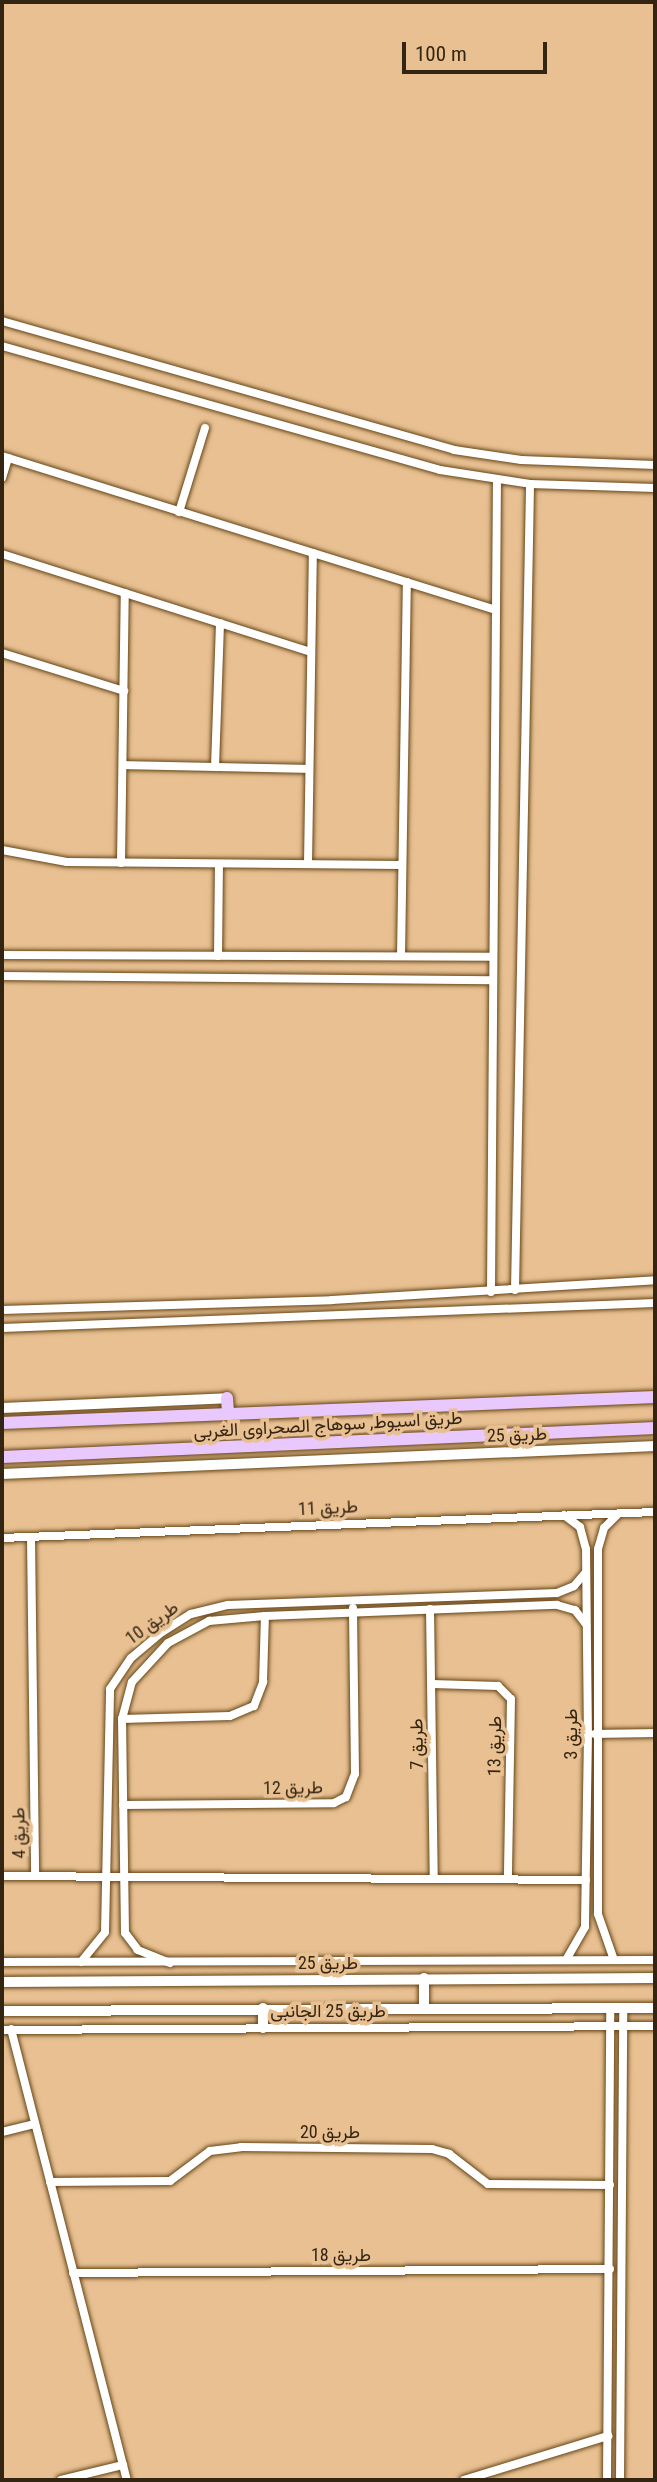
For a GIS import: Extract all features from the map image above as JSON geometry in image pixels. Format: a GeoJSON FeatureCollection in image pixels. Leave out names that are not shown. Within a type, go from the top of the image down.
{"type":"FeatureCollection","features":[{"type":"Feature","properties":{"kind":"main road","name":"طريق اسيوط, سوهاج الصحراوى الغربى"},"geometry":{"type":"LineString","coordinates":[[2,1423],[655,1397]]}},
{"type":"Feature","properties":{"kind":"main road"},"geometry":{"type":"LineString","coordinates":[[227,1398],[228,1414]]}},
{"type":"Feature","properties":{"kind":"main road","name":"طريق اسيوط, سوهاج الصحراوى الغربى"},"geometry":{"type":"LineString","coordinates":[[2,1457],[655,1428]]}},
{"type":"Feature","properties":{"kind":"street"},"geometry":{"type":"LineString","coordinates":[[2,321],[454,450],[562,463],[655,465]]}},
{"type":"Feature","properties":{"kind":"street"},"geometry":{"type":"LineString","coordinates":[[2,346],[384,456],[497,480],[530,484],[655,488]]}},
{"type":"Feature","properties":{"kind":"street"},"geometry":{"type":"LineString","coordinates":[[179,512],[205,428]]}},
{"type":"Feature","properties":{"kind":"street"},"geometry":{"type":"LineString","coordinates":[[2,478],[5,457],[496,610]]}},
{"type":"Feature","properties":{"kind":"street"},"geometry":{"type":"LineString","coordinates":[[491,1292],[497,480]]}},
{"type":"Feature","properties":{"kind":"street"},"geometry":{"type":"LineString","coordinates":[[515,1290],[530,484]]}},
{"type":"Feature","properties":{"kind":"street"},"geometry":{"type":"LineString","coordinates":[[308,864],[313,553]]}},
{"type":"Feature","properties":{"kind":"street"},"geometry":{"type":"LineString","coordinates":[[2,554],[311,652]]}},
{"type":"Feature","properties":{"kind":"street"},"geometry":{"type":"LineString","coordinates":[[401,956],[407,582]]}},
{"type":"Feature","properties":{"kind":"street"},"geometry":{"type":"LineString","coordinates":[[121,863],[125,593]]}},
{"type":"Feature","properties":{"kind":"street"},"geometry":{"type":"LineString","coordinates":[[215,767],[220,623]]}},
{"type":"Feature","properties":{"kind":"street"},"geometry":{"type":"LineString","coordinates":[[2,653],[124,691]]}},
{"type":"Feature","properties":{"kind":"street"},"geometry":{"type":"LineString","coordinates":[[123,765],[309,769]]}},
{"type":"Feature","properties":{"kind":"street"},"geometry":{"type":"LineString","coordinates":[[2,850],[40,859],[121,863],[402,865]]}},
{"type":"Feature","properties":{"kind":"street"},"geometry":{"type":"LineString","coordinates":[[218,956],[219,863]]}},
{"type":"Feature","properties":{"kind":"street"},"geometry":{"type":"LineString","coordinates":[[2,955],[493,957]]}},
{"type":"Feature","properties":{"kind":"street"},"geometry":{"type":"LineString","coordinates":[[2,976],[493,979]]}},
{"type":"Feature","properties":{"kind":"street"},"geometry":{"type":"LineString","coordinates":[[2,1310],[491,1292],[655,1280]]}},
{"type":"Feature","properties":{"kind":"street"},"geometry":{"type":"LineString","coordinates":[[2,1328],[655,1303]]}},
{"type":"Feature","properties":{"kind":"street"},"geometry":{"type":"LineString","coordinates":[[2,1408],[227,1398]]}},
{"type":"Feature","properties":{"kind":"street","name":"طريق 25"},"geometry":{"type":"LineString","coordinates":[[2,1474],[655,1446]]}},
{"type":"Feature","properties":{"kind":"street","name":"طريق 11"},"geometry":{"type":"LineString","coordinates":[[2,1538],[562,1513],[655,1512]]}},
{"type":"Feature","properties":{"kind":"street","name":"طريق 3"},"geometry":{"type":"LineString","coordinates":[[562,1513],[585,1537],[586,1572],[585,1927],[566,1960]]}},
{"type":"Feature","properties":{"kind":"street","name":"طريق 3"},"geometry":{"type":"LineString","coordinates":[[614,1960],[598,1914],[598,1549],[604,1528],[619,1513]]}},
{"type":"Feature","properties":{"kind":"street","name":"طريق 4"},"geometry":{"type":"LineString","coordinates":[[31,1537],[35,1876]]}},
{"type":"Feature","properties":{"kind":"street","name":"طريق 10"},"geometry":{"type":"LineString","coordinates":[[81,1962],[105,1933],[106,1707],[118,1673],[131,1658],[176,1621],[206,1608],[557,1593],[574,1586],[586,1572]]}},
{"type":"Feature","properties":{"kind":"street","name":"طريق 12"},"geometry":{"type":"LineString","coordinates":[[122,1805],[334,1803],[346,1797],[355,1774],[353,1600]]}},
{"type":"Feature","properties":{"kind":"street","name":"طريق 10"},"geometry":{"type":"LineString","coordinates":[[170,1963],[130,1942],[124,1923],[122,1707],[132,1682],[180,1634],[209,1621],[265,1616],[557,1605],[575,1610],[586,1624]]}},
{"type":"Feature","properties":{"kind":"street"},"geometry":{"type":"LineString","coordinates":[[206,1608],[209,1621]]}},
{"type":"Feature","properties":{"kind":"street","name":"طريق 7"},"geometry":{"type":"LineString","coordinates":[[430,1609],[435,1879]]}},
{"type":"Feature","properties":{"kind":"street"},"geometry":{"type":"LineString","coordinates":[[122,1718],[243,1713],[261,1695],[265,1616]]}},
{"type":"Feature","properties":{"kind":"street","name":"طريق 13"},"geometry":{"type":"LineString","coordinates":[[432,1684],[498,1686],[511,1699],[508,1880]]}},
{"type":"Feature","properties":{"kind":"street"},"geometry":{"type":"LineString","coordinates":[[106,1707],[122,1707]]}},
{"type":"Feature","properties":{"kind":"street"},"geometry":{"type":"LineString","coordinates":[[587,1733],[655,1733]]}},
{"type":"Feature","properties":{"kind":"street"},"geometry":{"type":"LineString","coordinates":[[2,1876],[586,1880]]}},
{"type":"Feature","properties":{"kind":"street"},"geometry":{"type":"LineString","coordinates":[[2,1962],[655,1960]]}},
{"type":"Feature","properties":{"kind":"street"},"geometry":{"type":"LineString","coordinates":[[424,1978],[424,2007]]}},
{"type":"Feature","properties":{"kind":"street","name":"طريق 25"},"geometry":{"type":"LineString","coordinates":[[2,1982],[655,1978]]}},
{"type":"Feature","properties":{"kind":"street"},"geometry":{"type":"LineString","coordinates":[[263,2008],[263,2028]]}},
{"type":"Feature","properties":{"kind":"street"},"geometry":{"type":"LineString","coordinates":[[607,2480],[610,2008]]}},
{"type":"Feature","properties":{"kind":"street"},"geometry":{"type":"LineString","coordinates":[[620,2480],[623,2008]]}},
{"type":"Feature","properties":{"kind":"street"},"geometry":{"type":"LineString","coordinates":[[2,2011],[655,2008]]}},
{"type":"Feature","properties":{"kind":"street","name":"طريق 25 الجانبى"},"geometry":{"type":"LineString","coordinates":[[6,2029],[655,2026]]}},
{"type":"Feature","properties":{"kind":"street"},"geometry":{"type":"LineString","coordinates":[[6,2029],[35,2124],[127,2480]]}},
{"type":"Feature","properties":{"kind":"street"},"geometry":{"type":"LineString","coordinates":[[2,2132],[35,2124]]}},
{"type":"Feature","properties":{"kind":"street","name":"طريق 20"},"geometry":{"type":"LineString","coordinates":[[50,2182],[170,2181],[210,2151],[241,2147],[432,2149],[449,2154],[488,2184],[610,2185]]}},
{"type":"Feature","properties":{"kind":"street","name":"طريق 18"},"geometry":{"type":"LineString","coordinates":[[73,2273],[610,2269]]}},
{"type":"Feature","properties":{"kind":"street"},"geometry":{"type":"LineString","coordinates":[[610,2330],[621,2330]]}},
{"type":"Feature","properties":{"kind":"street"},"geometry":{"type":"LineString","coordinates":[[464,2480],[608,2436]]}},
{"type":"Feature","properties":{"kind":"street"},"geometry":{"type":"LineString","coordinates":[[61,2480],[122,2465]]}}]}
